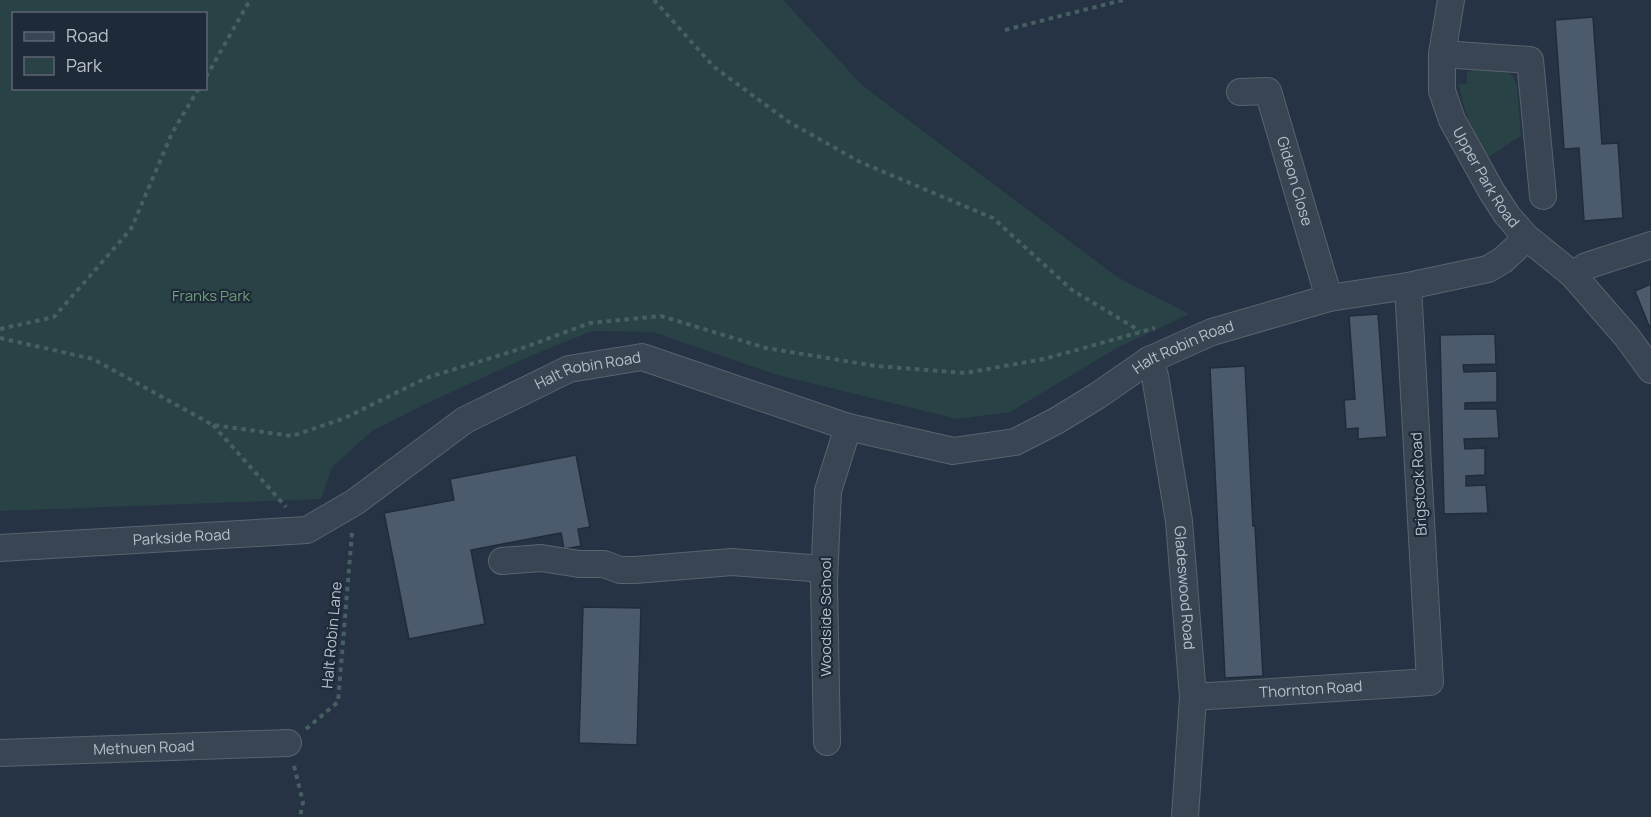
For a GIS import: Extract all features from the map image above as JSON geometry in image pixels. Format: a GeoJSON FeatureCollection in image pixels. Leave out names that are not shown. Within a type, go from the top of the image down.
{"type":"FeatureCollection","features":[{"type":"Feature","properties":{"kind":"street","name":"Upper Park Road"},"geometry":{"type":"LineString","coordinates":[[1451,0],[1442,54],[1442,91],[1452,120],[1492,192],[1507,214],[1525,236],[1573,275],[1621,329],[1651,370]]}},
{"type":"Feature","properties":{"kind":"street"},"geometry":{"type":"LineString","coordinates":[[1442,54],[1530,60],[1543,196]]}},
{"type":"Feature","properties":{"kind":"street","name":"Gideon Close"},"geometry":{"type":"LineString","coordinates":[[1240,92],[1268,91],[1329,298]]}},
{"type":"Feature","properties":{"kind":"street","name":"Halt Robin Road"},"geometry":{"type":"LineString","coordinates":[[355,502],[465,420],[569,369],[642,357],[848,427],[953,451],[1016,442],[1097,396],[1149,360],[1212,332],[1329,298],[1408,286],[1488,269],[1503,260],[1525,236]]}},
{"type":"Feature","properties":{"kind":"street"},"geometry":{"type":"LineString","coordinates":[[1573,275],[1586,266],[1651,245]]}},
{"type":"Feature","properties":{"kind":"street","name":"Brigstock Road"},"geometry":{"type":"LineString","coordinates":[[1408,286],[1430,682]]}},
{"type":"Feature","properties":{"kind":"street","name":"Gladeswood Road"},"geometry":{"type":"LineString","coordinates":[[1149,360],[1155,376],[1179,521],[1193,697],[1185,817]]}},
{"type":"Feature","properties":{"kind":"street","name":"Woodside School"},"geometry":{"type":"LineString","coordinates":[[827,742],[824,569],[828,491],[848,427]]}},
{"type":"Feature","properties":{"kind":"street","name":"Parkside Road"},"geometry":{"type":"LineString","coordinates":[[0,548],[307,530],[355,502]]}},
{"type":"Feature","properties":{"kind":"street"},"geometry":{"type":"LineString","coordinates":[[502,561],[541,558],[579,564],[603,564],[620,570],[732,562],[824,569]]}},
{"type":"Feature","properties":{"kind":"street","name":"Thornton Road"},"geometry":{"type":"LineString","coordinates":[[1193,697],[1430,682]]}},
{"type":"Feature","properties":{"kind":"street","name":"Methuen Road"},"geometry":{"type":"LineString","coordinates":[[0,753],[288,743]]}},
{"type":"Feature","properties":{"kind":"path"},"geometry":{"type":"LineString","coordinates":[[207,75],[250,0]]}},
{"type":"Feature","properties":{"kind":"path"},"geometry":{"type":"LineString","coordinates":[[654,0],[714,68],[789,122],[860,162],[993,218],[1072,290],[1140,331]]}},
{"type":"Feature","properties":{"kind":"path"},"geometry":{"type":"LineString","coordinates":[[1005,30],[1123,0]]}},
{"type":"Feature","properties":{"kind":"path"},"geometry":{"type":"LineString","coordinates":[[0,329],[54,317],[131,229],[172,133],[198,90]]}},
{"type":"Feature","properties":{"kind":"path"},"geometry":{"type":"LineString","coordinates":[[213,425],[307,530]]}},
{"type":"Feature","properties":{"kind":"path","name":"Halt Robin Lane"},"geometry":{"type":"LineString","coordinates":[[288,743],[338,702],[355,502]]}},
{"type":"Feature","properties":{"kind":"path"},"geometry":{"type":"LineString","coordinates":[[288,743],[303,802],[300,817]]}},
{"type":"Feature","properties":{"kind":"green space","name":"Franks Park"},"geometry":{"type":"Polygon","coordinates":[[[0,0],[783,0],[862,85],[1117,277],[1189,314],[1115,349],[1010,412],[957,419],[774,374],[653,332],[592,331],[528,357],[372,431],[332,467],[321,499],[0,511],[0,0]]]}},
{"type":"Feature","properties":{"kind":"green space"},"geometry":{"type":"Polygon","coordinates":[[[1480,67],[1503,69],[1513,76],[1517,86],[1521,136],[1487,158],[1463,104],[1459,84],[1467,84],[1467,72],[1480,67]]]}},
{"type":"Feature","properties":{"kind":"building"},"geometry":{"type":"Polygon","coordinates":[[[1593,17],[1602,144],[1618,143],[1623,218],[1584,221],[1579,148],[1564,149],[1555,20],[1593,17]]]}},
{"type":"Feature","properties":{"kind":"building"},"geometry":{"type":"Polygon","coordinates":[[[1651,284],[1651,326],[1649,326],[1635,291],[1651,284]]]}},
{"type":"Feature","properties":{"kind":"building"},"geometry":{"type":"Polygon","coordinates":[[[1378,314],[1387,437],[1358,439],[1358,428],[1346,429],[1344,400],[1355,399],[1349,316],[1378,314]]]}},
{"type":"Feature","properties":{"kind":"building"},"geometry":{"type":"Polygon","coordinates":[[[1495,334],[1496,364],[1463,365],[1464,372],[1497,371],[1497,402],[1465,403],[1465,409],[1497,409],[1499,438],[1464,439],[1465,449],[1485,448],[1485,475],[1466,476],[1466,486],[1486,485],[1488,513],[1444,514],[1440,335],[1495,334]]]}},
{"type":"Feature","properties":{"kind":"building"},"geometry":{"type":"Polygon","coordinates":[[[1245,366],[1263,676],[1225,678],[1210,368],[1245,366]]]}},
{"type":"Feature","properties":{"kind":"building"},"geometry":{"type":"Polygon","coordinates":[[[576,455],[590,527],[578,529],[581,546],[564,549],[561,533],[471,550],[485,624],[409,639],[384,513],[454,500],[450,479],[576,455]]]}},
{"type":"Feature","properties":{"kind":"building"},"geometry":{"type":"Polygon","coordinates":[[[583,607],[641,608],[637,745],[579,743],[583,607]]]}}]}
